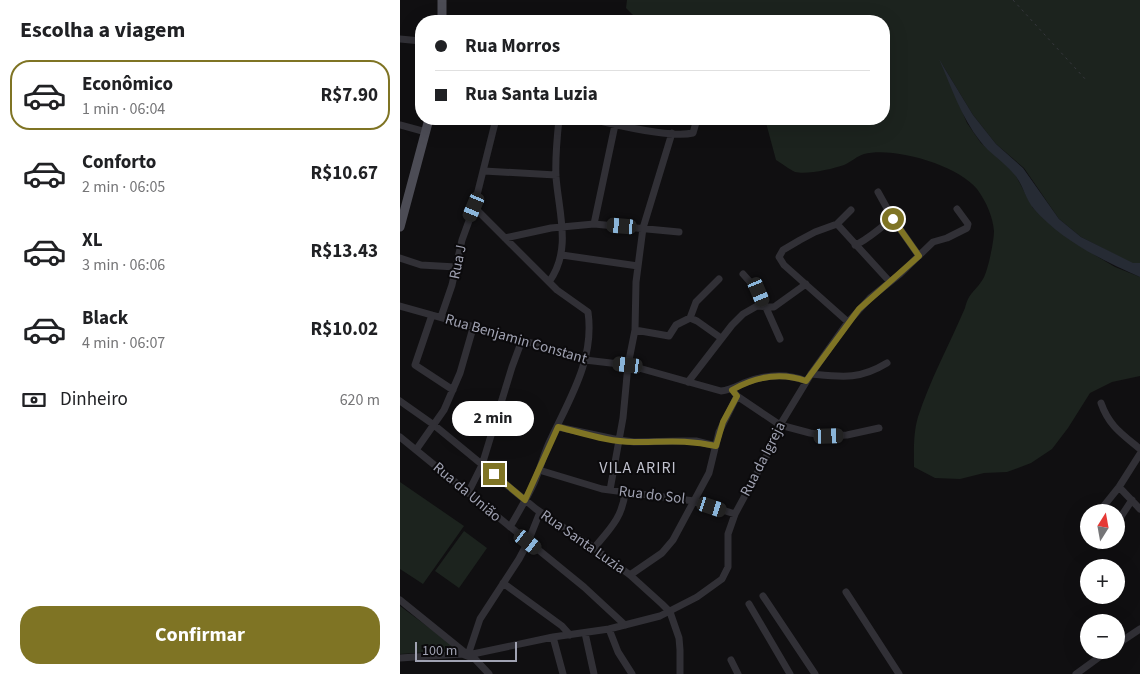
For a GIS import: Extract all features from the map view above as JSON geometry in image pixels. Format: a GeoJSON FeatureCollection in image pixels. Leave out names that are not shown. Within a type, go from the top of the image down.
{"type":"FeatureCollection","features":[{"type":"Feature","properties":{"kind":"main road"},"geometry":{"type":"LineString","coordinates":[[442,0],[442,15]]}},
{"type":"Feature","properties":{"kind":"main road"},"geometry":{"type":"LineString","coordinates":[[400,227],[403,206],[428,125]]}},
{"type":"Feature","properties":{"kind":"street"},"geometry":{"type":"LineString","coordinates":[[400,39],[415,40]]}},
{"type":"Feature","properties":{"kind":"street"},"geometry":{"type":"LineString","coordinates":[[400,124],[426,132]]}},
{"type":"Feature","properties":{"kind":"street","name":"Rua J"},"geometry":{"type":"LineString","coordinates":[[441,317],[452,285],[462,240],[474,207],[495,125]]}},
{"type":"Feature","properties":{"kind":"street"},"geometry":{"type":"LineString","coordinates":[[549,282],[556,273],[562,255],[562,227],[556,176],[559,125]]}},
{"type":"Feature","properties":{"kind":"street"},"geometry":{"type":"LineString","coordinates":[[594,224],[615,125],[672,133],[693,133],[695,125]]}},
{"type":"Feature","properties":{"kind":"street"},"geometry":{"type":"LineString","coordinates":[[610,490],[625,400],[628,365],[635,330],[638,266],[643,228],[672,133]]}},
{"type":"Feature","properties":{"kind":"street"},"geometry":{"type":"LineString","coordinates":[[484,171],[556,176]]}},
{"type":"Feature","properties":{"kind":"street"},"geometry":{"type":"LineString","coordinates":[[878,192],[893,219],[919,256]]}},
{"type":"Feature","properties":{"kind":"street"},"geometry":{"type":"LineString","coordinates":[[474,207],[563,295],[588,312],[590,327],[585,360],[572,398],[549,443],[525,500],[510,527]]}},
{"type":"Feature","properties":{"kind":"street","name":"Rua da Igreja"},"geometry":{"type":"LineString","coordinates":[[400,658],[453,653],[468,655],[625,625],[670,612],[697,597],[722,579],[728,567],[728,534],[735,514],[767,455],[780,424],[806,381],[848,322],[870,298],[933,242],[947,238],[967,228],[968,224],[957,209]]}},
{"type":"Feature","properties":{"kind":"street"},"geometry":{"type":"LineString","coordinates":[[848,322],[784,265],[779,257],[781,252],[814,232],[837,224],[852,210]]}},
{"type":"Feature","properties":{"kind":"street"},"geometry":{"type":"LineString","coordinates":[[855,245],[866,240],[893,219]]}},
{"type":"Feature","properties":{"kind":"street"},"geometry":{"type":"LineString","coordinates":[[505,238],[562,227],[594,224],[679,232]]}},
{"type":"Feature","properties":{"kind":"street"},"geometry":{"type":"LineString","coordinates":[[837,224],[890,282]]}},
{"type":"Feature","properties":{"kind":"street"},"geometry":{"type":"LineString","coordinates":[[562,255],[638,266]]}},
{"type":"Feature","properties":{"kind":"street"},"geometry":{"type":"LineString","coordinates":[[400,258],[421,264],[456,267]]}},
{"type":"Feature","properties":{"kind":"street"},"geometry":{"type":"LineString","coordinates":[[743,274],[759,292],[780,339]]}},
{"type":"Feature","properties":{"kind":"street"},"geometry":{"type":"LineString","coordinates":[[635,330],[669,336],[676,325],[690,318],[696,302],[718,279]]}},
{"type":"Feature","properties":{"kind":"street"},"geometry":{"type":"LineString","coordinates":[[688,382],[737,319],[751,308],[757,306],[774,307],[778,305],[806,284]]}},
{"type":"Feature","properties":{"kind":"street","name":"Rua Benjamin Constant"},"geometry":{"type":"LineString","coordinates":[[400,306],[473,328],[522,340],[585,360],[628,365],[721,391],[734,392],[742,384],[766,377],[788,376],[806,381]]}},
{"type":"Feature","properties":{"kind":"street"},"geometry":{"type":"LineString","coordinates":[[432,315],[415,365],[453,390]]}},
{"type":"Feature","properties":{"kind":"street"},"geometry":{"type":"LineString","coordinates":[[690,318],[721,338]]}},
{"type":"Feature","properties":{"kind":"street"},"geometry":{"type":"LineString","coordinates":[[416,450],[444,410],[453,390],[473,328]]}},
{"type":"Feature","properties":{"kind":"street"},"geometry":{"type":"LineString","coordinates":[[468,493],[482,465],[522,340]]}},
{"type":"Feature","properties":{"kind":"street"},"geometry":{"type":"LineString","coordinates":[[811,374],[855,376],[867,374],[887,363]]}},
{"type":"Feature","properties":{"kind":"street"},"geometry":{"type":"LineString","coordinates":[[630,575],[667,548],[673,540],[709,473],[723,422],[734,392],[780,424],[829,436],[847,435],[879,428]]}},
{"type":"Feature","properties":{"kind":"street","name":"Rua Santa Luzia"},"geometry":{"type":"LineString","coordinates":[[400,401],[434,425],[540,512],[630,575],[670,612]]}},
{"type":"Feature","properties":{"kind":"street"},"geometry":{"type":"LineString","coordinates":[[1101,403],[1106,417],[1112,425],[1140,449]]}},
{"type":"Feature","properties":{"kind":"street"},"geometry":{"type":"LineString","coordinates":[[558,427],[619,440],[696,441],[716,446]]}},
{"type":"Feature","properties":{"kind":"street","name":"Rua da União"},"geometry":{"type":"LineString","coordinates":[[400,437],[584,587],[625,625]]}},
{"type":"Feature","properties":{"kind":"street"},"geometry":{"type":"LineString","coordinates":[[1105,504],[1119,487],[1140,454]]}},
{"type":"Feature","properties":{"kind":"street","name":"Rua do Sol"},"geometry":{"type":"LineString","coordinates":[[539,470],[610,490],[694,501],[735,514]]}},
{"type":"Feature","properties":{"kind":"street"},"geometry":{"type":"LineString","coordinates":[[1119,487],[1140,509]]}},
{"type":"Feature","properties":{"kind":"street"},"geometry":{"type":"LineString","coordinates":[[594,548],[619,516],[625,492]]}},
{"type":"Feature","properties":{"kind":"street"},"geometry":{"type":"LineString","coordinates":[[1125,510],[1132,500]]}},
{"type":"Feature","properties":{"kind":"street"},"geometry":{"type":"LineString","coordinates":[[468,655],[480,619],[528,542],[540,512]]}},
{"type":"Feature","properties":{"kind":"street"},"geometry":{"type":"LineString","coordinates":[[503,583],[562,626],[570,635]]}},
{"type":"Feature","properties":{"kind":"street"},"geometry":{"type":"LineString","coordinates":[[846,592],[899,674]]}},
{"type":"Feature","properties":{"kind":"street"},"geometry":{"type":"LineString","coordinates":[[763,596],[816,674]]}},
{"type":"Feature","properties":{"kind":"street"},"geometry":{"type":"LineString","coordinates":[[400,600],[478,661],[489,674]]}},
{"type":"Feature","properties":{"kind":"street"},"geometry":{"type":"LineString","coordinates":[[749,604],[790,674]]}},
{"type":"Feature","properties":{"kind":"street"},"geometry":{"type":"LineString","coordinates":[[670,612],[679,638],[680,674]]}},
{"type":"Feature","properties":{"kind":"street"},"geometry":{"type":"LineString","coordinates":[[608,629],[618,652],[632,674]]}},
{"type":"Feature","properties":{"kind":"street"},"geometry":{"type":"LineString","coordinates":[[1125,639],[1140,629]]}},
{"type":"Feature","properties":{"kind":"street"},"geometry":{"type":"LineString","coordinates":[[585,633],[594,674]]}},
{"type":"Feature","properties":{"kind":"street"},"geometry":{"type":"LineString","coordinates":[[553,638],[563,674]]}},
{"type":"Feature","properties":{"kind":"street"},"geometry":{"type":"LineString","coordinates":[[1076,674],[1097,659]]}},
{"type":"Feature","properties":{"kind":"street"},"geometry":{"type":"LineString","coordinates":[[731,660],[738,674]]}},
{"type":"Feature","properties":{"kind":"path"},"geometry":{"type":"LineString","coordinates":[[1013,0],[1088,82]]}},
{"type":"Feature","properties":{"kind":"shaded area"},"geometry":{"type":"Polygon","coordinates":[[[627,0],[1140,0],[1140,263],[1133,264],[1081,237],[1059,219],[1024,168],[996,144],[973,115],[942,64],[967,123],[981,143],[1015,174],[1033,208],[1093,254],[1115,267],[1140,277],[1140,376],[1112,382],[1090,393],[1052,449],[1031,463],[1007,472],[984,473],[960,479],[935,478],[914,467],[914,442],[918,417],[968,299],[983,279],[987,270],[994,231],[988,209],[977,189],[968,180],[941,165],[907,155],[876,152],[864,154],[844,165],[833,168],[813,172],[795,172],[776,160],[767,125],[890,125],[890,15],[633,15],[626,8],[627,0]]]}},
{"type":"Feature","properties":{"kind":"shaded area"},"geometry":{"type":"Polygon","coordinates":[[[939,59],[973,115],[996,144],[1023,168],[1059,219],[1081,237],[1133,263],[1140,263],[1140,277],[1083,249],[1057,230],[1034,209],[1016,177],[973,132],[939,59]]]}},
{"type":"Feature","properties":{"kind":"shaded area"},"geometry":{"type":"Polygon","coordinates":[[[400,482],[464,526],[423,584],[400,569],[400,482]]]}},
{"type":"Feature","properties":{"kind":"shaded area"},"geometry":{"type":"Polygon","coordinates":[[[464,531],[487,548],[459,588],[435,571],[464,531]]]}},
{"type":"Feature","properties":{"kind":"shaded area"},"geometry":{"type":"Polygon","coordinates":[[[400,606],[459,650],[400,654],[400,606]]]}},
{"type":"Feature","properties":{"kind":"district","name":"VILA ARIRI"},"geometry":{"type":"Point","coordinates":[638,468]}},
{"type":"Feature","properties":{"kind":"route"},"geometry":{"type":"LineString","coordinates":[[494,474],[525,500],[549,443],[558,427],[605,438],[634,442],[662,440],[696,441],[716,446],[719,432],[728,410],[737,396],[732,390],[742,384],[766,377],[794,376],[806,381],[859,309],[919,256],[893,219]]}}]}
